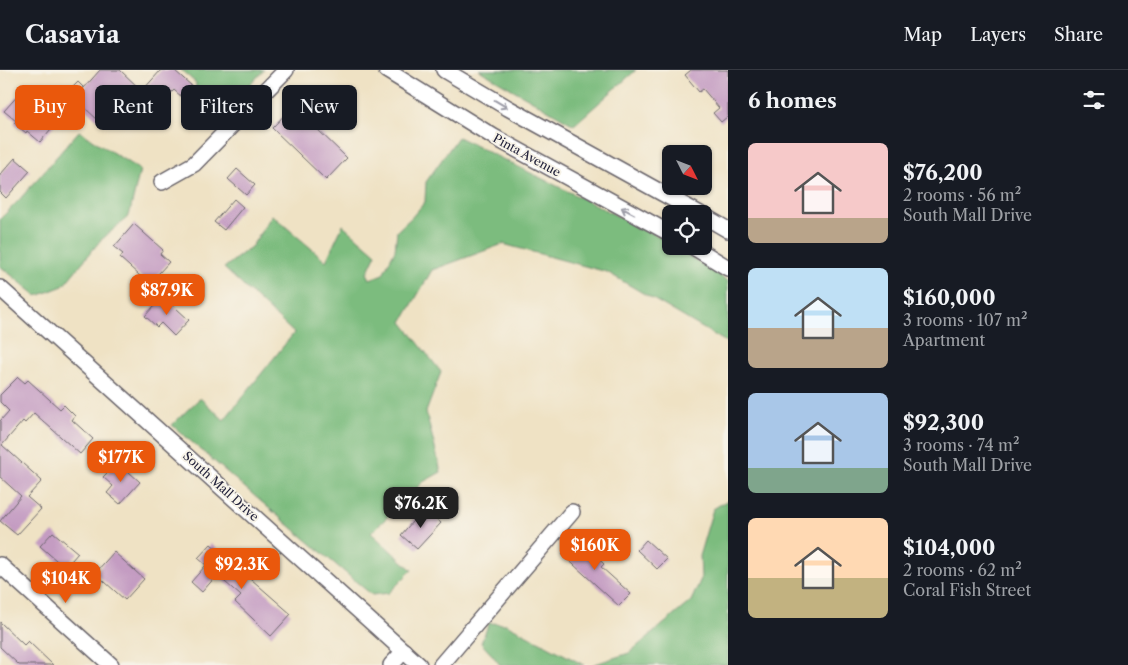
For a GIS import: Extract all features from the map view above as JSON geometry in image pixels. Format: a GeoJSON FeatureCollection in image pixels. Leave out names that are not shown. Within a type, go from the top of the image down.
{"type":"FeatureCollection","features":[{"type":"Feature","properties":{"kind":"street"},"geometry":{"type":"LineString","coordinates":[[162,182],[194,164],[286,70]]}},
{"type":"Feature","properties":{"kind":"street","name":"Pinta Avenue"},"geometry":{"type":"LineString","coordinates":[[386,70],[494,137],[662,229]]}},
{"type":"Feature","properties":{"kind":"street"},"geometry":{"type":"LineString","coordinates":[[444,70],[508,108],[684,205]]}},
{"type":"Feature","properties":{"kind":"street"},"geometry":{"type":"LineString","coordinates":[[712,221],[728,230]]}},
{"type":"Feature","properties":{"kind":"street"},"geometry":{"type":"LineString","coordinates":[[707,255],[728,268]]}},
{"type":"Feature","properties":{"kind":"street","name":"South Mall Drive"},"geometry":{"type":"LineString","coordinates":[[0,288],[419,665]]}},
{"type":"Feature","properties":{"kind":"street"},"geometry":{"type":"LineString","coordinates":[[441,665],[572,512]]}},
{"type":"Feature","properties":{"kind":"street"},"geometry":{"type":"LineString","coordinates":[[0,565],[111,665]]}},
{"type":"Feature","properties":{"kind":"street"},"geometry":{"type":"LineString","coordinates":[[391,665],[404,651]]}},
{"type":"Feature","properties":{"kind":"green space"},"geometry":{"type":"Polygon","coordinates":[[[181,70],[264,70],[250,85],[196,85],[196,83],[181,70]]]}},
{"type":"Feature","properties":{"kind":"green space"},"geometry":{"type":"Polygon","coordinates":[[[479,70],[636,70],[574,125],[479,70]]]}},
{"type":"Feature","properties":{"kind":"green space"},"geometry":{"type":"Polygon","coordinates":[[[79,131],[140,170],[129,216],[100,241],[63,286],[37,296],[0,266],[0,219],[79,131]]]}},
{"type":"Feature","properties":{"kind":"green space"},"geometry":{"type":"Polygon","coordinates":[[[458,137],[658,236],[662,239],[662,255],[687,255],[728,281],[728,343],[607,272],[503,244],[432,270],[402,322],[441,372],[426,412],[441,472],[423,482],[371,533],[412,570],[389,593],[372,595],[172,425],[200,398],[224,420],[294,333],[224,268],[252,246],[272,215],[326,261],[343,225],[376,254],[367,273],[370,279],[383,274],[395,250],[397,231],[425,202],[426,182],[458,137]]]}},
{"type":"Feature","properties":{"kind":"green space"},"geometry":{"type":"Polygon","coordinates":[[[728,500],[728,665],[592,665],[629,653],[691,601],[701,579],[700,553],[713,509],[728,500]]]}},
{"type":"Feature","properties":{"kind":"green space"},"geometry":{"type":"Polygon","coordinates":[[[489,623],[506,624],[584,665],[500,665],[481,643],[489,623]]]}},
{"type":"Feature","properties":{"kind":"building"},"geometry":{"type":"Polygon","coordinates":[[[100,70],[120,70],[136,85],[95,85],[95,117],[85,108],[85,87],[100,70]]]}},
{"type":"Feature","properties":{"kind":"building"},"geometry":{"type":"Polygon","coordinates":[[[161,70],[174,70],[191,85],[181,85],[181,96],[174,90],[171,93],[171,85],[147,85],[161,70]]]}},
{"type":"Feature","properties":{"kind":"building"},"geometry":{"type":"Polygon","coordinates":[[[691,70],[728,70],[728,118],[721,122],[713,113],[719,108],[703,89],[699,92],[685,75],[691,70]]]}},
{"type":"Feature","properties":{"kind":"building"},"geometry":{"type":"Polygon","coordinates":[[[15,99],[15,120],[4,111],[15,99]]]}},
{"type":"Feature","properties":{"kind":"building"},"geometry":{"type":"Polygon","coordinates":[[[282,118],[282,130],[318,130],[347,158],[326,180],[272,128],[282,118]]]}},
{"type":"Feature","properties":{"kind":"building"},"geometry":{"type":"Polygon","coordinates":[[[22,130],[50,130],[40,142],[27,131],[26,133],[22,130]]]}},
{"type":"Feature","properties":{"kind":"building"},"geometry":{"type":"Polygon","coordinates":[[[15,158],[30,171],[6,198],[0,192],[0,175],[15,158]]]}},
{"type":"Feature","properties":{"kind":"building"},"geometry":{"type":"Polygon","coordinates":[[[237,169],[255,185],[246,195],[228,179],[237,169]]]}},
{"type":"Feature","properties":{"kind":"building"},"geometry":{"type":"Polygon","coordinates":[[[234,199],[243,207],[224,230],[214,222],[234,199]]]}},
{"type":"Feature","properties":{"kind":"building"},"geometry":{"type":"Polygon","coordinates":[[[134,224],[163,250],[160,254],[169,262],[149,284],[120,258],[123,254],[114,247],[134,224]]]}},
{"type":"Feature","properties":{"kind":"building"},"geometry":{"type":"Polygon","coordinates":[[[163,296],[189,320],[174,336],[161,323],[157,327],[145,316],[163,296]]]}},
{"type":"Feature","properties":{"kind":"building"},"geometry":{"type":"Polygon","coordinates":[[[18,377],[25,383],[28,380],[60,409],[64,405],[75,416],[72,420],[93,439],[80,454],[34,413],[25,423],[23,421],[2,445],[42,481],[27,497],[41,509],[17,535],[0,521],[21,496],[0,477],[0,421],[9,411],[0,402],[0,395],[18,377]]]}},
{"type":"Feature","properties":{"kind":"building"},"geometry":{"type":"Polygon","coordinates":[[[118,462],[140,482],[120,504],[107,493],[113,486],[103,477],[118,462]]]}},
{"type":"Feature","properties":{"kind":"building"},"geometry":{"type":"Polygon","coordinates":[[[424,508],[441,523],[417,549],[401,535],[424,508]]]}},
{"type":"Feature","properties":{"kind":"building"},"geometry":{"type":"Polygon","coordinates":[[[53,532],[78,553],[65,568],[40,546],[53,532]]]}},
{"type":"Feature","properties":{"kind":"building"},"geometry":{"type":"Polygon","coordinates":[[[576,538],[604,564],[601,567],[631,594],[619,606],[562,554],[576,538]]]}},
{"type":"Feature","properties":{"kind":"building"},"geometry":{"type":"Polygon","coordinates":[[[646,540],[667,559],[657,569],[637,550],[646,540]]]}},
{"type":"Feature","properties":{"kind":"building"},"geometry":{"type":"Polygon","coordinates":[[[211,544],[291,614],[271,636],[235,602],[241,596],[217,575],[202,592],[191,582],[206,565],[198,558],[211,544]]]}},
{"type":"Feature","properties":{"kind":"building"},"geometry":{"type":"Polygon","coordinates":[[[114,552],[144,579],[125,600],[95,573],[114,552]]]}},
{"type":"Feature","properties":{"kind":"building"},"geometry":{"type":"Polygon","coordinates":[[[0,622],[24,645],[28,641],[53,665],[19,665],[0,647],[0,622]]]}}]}
